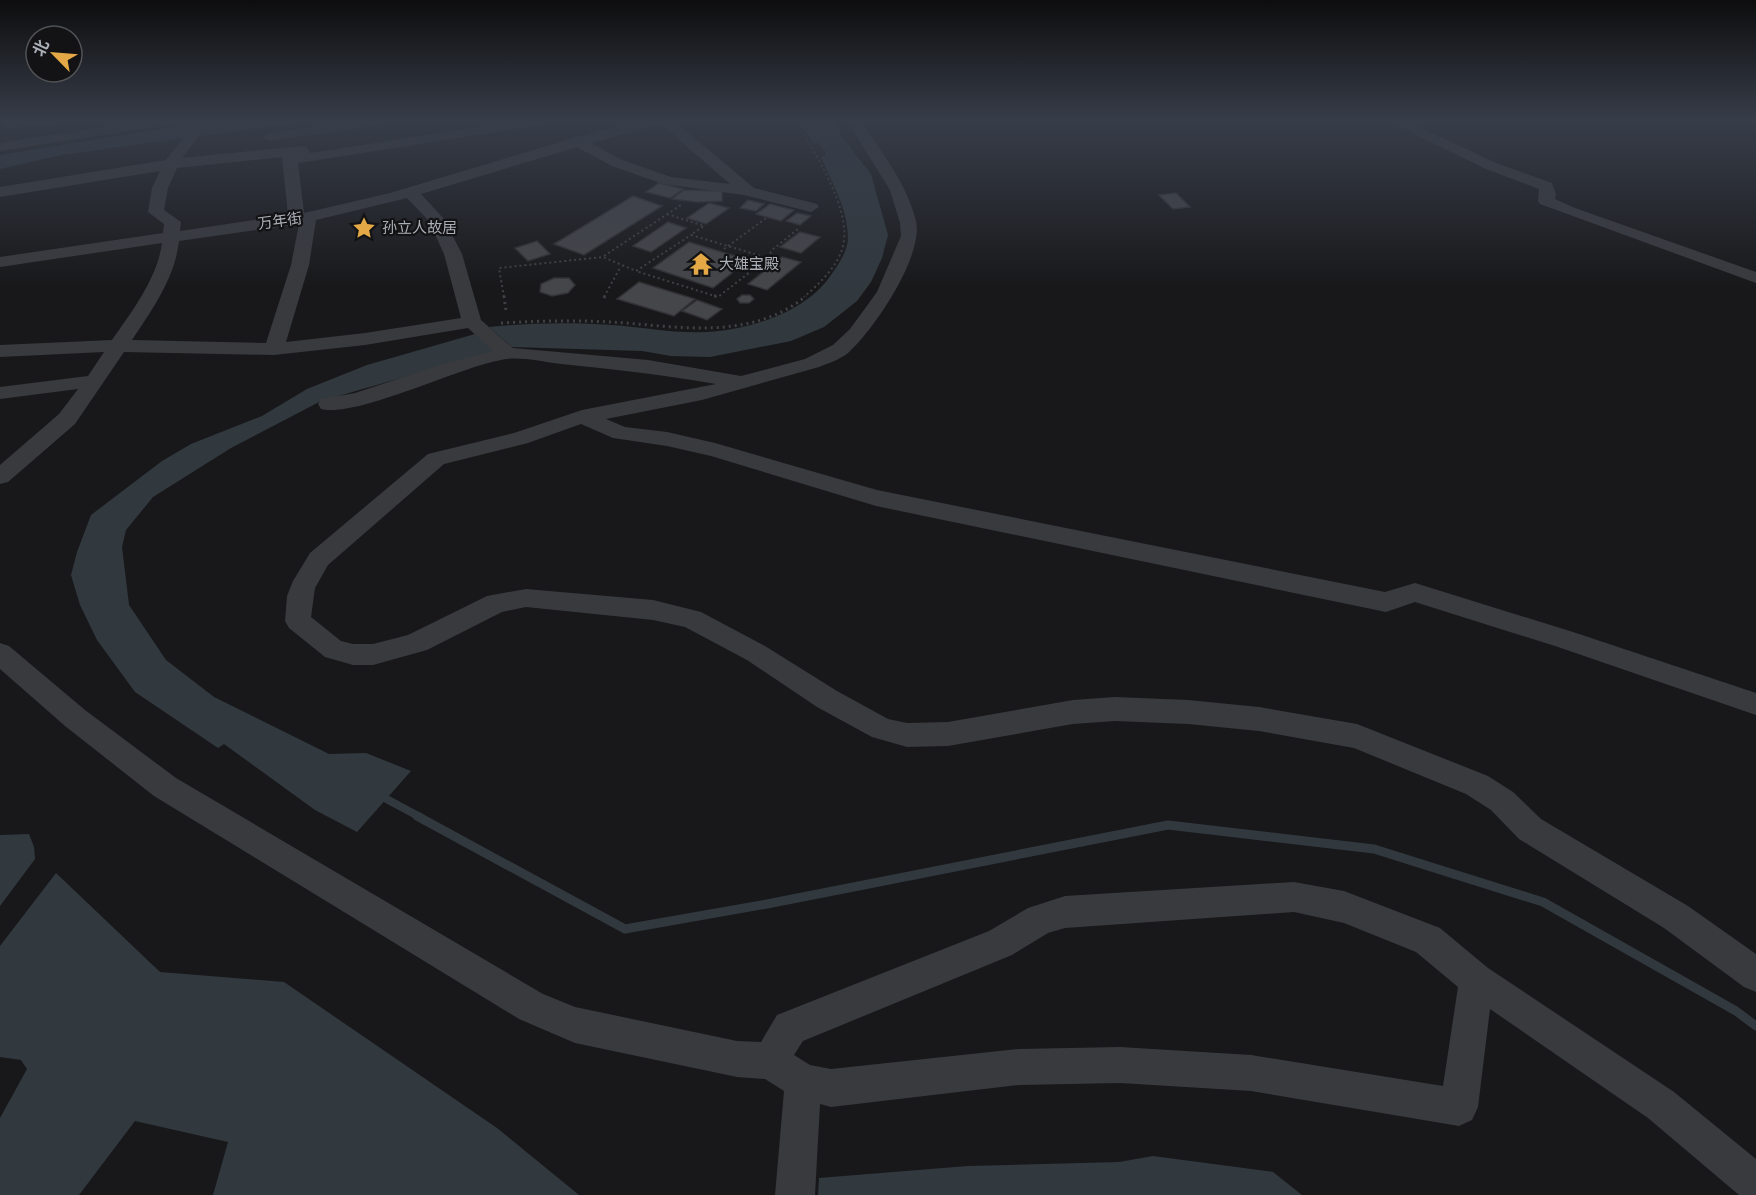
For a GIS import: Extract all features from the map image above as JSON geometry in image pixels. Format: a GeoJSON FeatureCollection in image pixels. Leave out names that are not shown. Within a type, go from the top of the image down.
{"type":"FeatureCollection","features":[{"type":"Feature","properties":{"kind":"street"},"geometry":{"type":"LineString","coordinates":[[0,192],[68,177]]}},
{"type":"Feature","properties":{"kind":"street"},"geometry":{"type":"LineString","coordinates":[[0,477],[67,419],[146,304],[168,261],[173,222],[155,210],[167,177]]}},
{"type":"Feature","properties":{"kind":"street"},"geometry":{"type":"LineString","coordinates":[[274,349],[300,265],[302,218],[298,177]]}},
{"type":"Feature","properties":{"kind":"street","name":"万年街"},"geometry":{"type":"LineString","coordinates":[[0,262],[302,218],[412,194],[466,177]]}},
{"type":"Feature","properties":{"kind":"street"},"geometry":{"type":"LineString","coordinates":[[657,177],[669,181],[749,192],[811,207]]}},
{"type":"Feature","properties":{"kind":"street"},"geometry":{"type":"LineString","coordinates":[[731,177],[749,192]]}},
{"type":"Feature","properties":{"kind":"street"},"geometry":{"type":"LineString","coordinates":[[890,177],[898,190],[908,223],[909,236],[892,283],[857,333],[830,356],[702,394],[582,417],[520,438],[436,459],[319,559],[306,577],[300,592],[296,609],[297,621],[335,651],[359,655],[387,653],[508,600],[526,598],[653,610],[692,619],[707,626],[756,653],[827,699],[882,729],[907,735],[948,734],[1073,712],[1115,709],[1188,712],[1259,719],[1357,736],[1477,785],[1502,801],[1530,828],[1676,917],[1756,975]]}},
{"type":"Feature","properties":{"kind":"street"},"geometry":{"type":"LineString","coordinates":[[1521,177],[1546,186],[1548,194],[1546,201],[1569,212],[1756,278]]}},
{"type":"Feature","properties":{"kind":"street"},"geometry":{"type":"LineString","coordinates":[[412,194],[436,219],[453,254],[473,324],[507,353]]}},
{"type":"Feature","properties":{"kind":"street"},"geometry":{"type":"LineString","coordinates":[[0,351],[116,346],[274,349],[473,324]]}},
{"type":"Feature","properties":{"kind":"street"},"geometry":{"type":"LineString","coordinates":[[328,404],[359,399],[447,369],[507,353],[648,366],[744,382]]}},
{"type":"Feature","properties":{"kind":"street"},"geometry":{"type":"LineString","coordinates":[[0,393],[95,381]]}},
{"type":"Feature","properties":{"kind":"street"},"geometry":{"type":"LineString","coordinates":[[582,417],[621,433],[667,439],[715,450],[876,498],[1386,602],[1415,592],[1564,639],[1756,704]]}},
{"type":"Feature","properties":{"kind":"street"},"geometry":{"type":"LineString","coordinates":[[0,652],[75,718],[165,787],[531,1007],[575,1025],[737,1059],[770,1061],[803,1082],[831,1088],[1019,1067],[1120,1065],[1251,1073],[1459,1107],[1476,980]]}},
{"type":"Feature","properties":{"kind":"street"},"geometry":{"type":"LineString","coordinates":[[770,1061],[790,1028],[1000,943],[1040,919],[1065,912],[1294,897],[1344,907],[1428,940],[1476,980],[1599,1060],[1661,1105],[1756,1184]]}},
{"type":"Feature","properties":{"kind":"street"},"geometry":{"type":"LineString","coordinates":[[795,1195],[803,1082]]}},
{"type":"Feature","properties":{"kind":"path"},"geometry":{"type":"LineString","coordinates":[[495,323],[610,322],[714,329],[781,312],[804,298],[829,272],[844,244],[837,201],[825,177]]}},
{"type":"Feature","properties":{"kind":"path"},"geometry":{"type":"LineString","coordinates":[[724,249],[788,201]]}},
{"type":"Feature","properties":{"kind":"path"},"geometry":{"type":"LineString","coordinates":[[506,310],[499,268],[603,257],[681,205]]}},
{"type":"Feature","properties":{"kind":"path"},"geometry":{"type":"LineString","coordinates":[[636,271],[704,226],[667,214]]}},
{"type":"Feature","properties":{"kind":"path"},"geometry":{"type":"LineString","coordinates":[[603,257],[621,266],[718,297],[768,258],[772,250],[798,229]]}},
{"type":"Feature","properties":{"kind":"path"},"geometry":{"type":"LineString","coordinates":[[691,235],[768,258]]}},
{"type":"Feature","properties":{"kind":"path"},"geometry":{"type":"LineString","coordinates":[[604,298],[621,266]]}},
{"type":"Feature","properties":{"kind":"shaded area"},"geometry":{"type":"Polygon","coordinates":[[[830,177],[872,177],[888,235],[882,258],[871,282],[857,301],[824,327],[791,341],[710,357],[671,356],[642,351],[512,347],[489,327],[581,323],[707,332],[741,327],[776,317],[807,300],[820,288],[837,267],[844,253],[848,243],[847,227],[830,177]]]}},
{"type":"Feature","properties":{"kind":"shaded area"},"geometry":{"type":"Polygon","coordinates":[[[475,334],[495,351],[321,401],[231,448],[153,497],[126,530],[122,547],[129,605],[166,660],[214,697],[329,754],[366,753],[411,771],[357,832],[315,810],[224,744],[218,748],[135,692],[97,640],[80,605],[71,575],[91,515],[162,461],[191,444],[262,416],[307,389],[367,365],[475,334]]]}},
{"type":"Feature","properties":{"kind":"shaded area"},"geometry":{"type":"Polygon","coordinates":[[[29,834],[34,847],[35,859],[0,906],[0,835],[29,834]]]}},
{"type":"Feature","properties":{"kind":"shaded area"},"geometry":{"type":"Polygon","coordinates":[[[56,873],[160,972],[284,982],[497,1128],[579,1195],[213,1195],[228,1142],[135,1121],[79,1195],[0,1195],[0,1118],[27,1069],[21,1060],[0,1057],[0,946],[56,873]]]}},
{"type":"Feature","properties":{"kind":"shaded area"},"geometry":{"type":"Polygon","coordinates":[[[1153,1156],[1273,1172],[1302,1195],[818,1195],[819,1178],[968,1166],[1119,1162],[1153,1156]]]}},
{"type":"Feature","properties":{"kind":"building"},"geometry":{"type":"Polygon","coordinates":[[[659,183],[683,189],[670,198],[646,192],[659,183]]]}},
{"type":"Feature","properties":{"kind":"building"},"geometry":{"type":"Polygon","coordinates":[[[684,190],[722,191],[722,201],[697,202],[672,199],[684,190]]]}},
{"type":"Feature","properties":{"kind":"building"},"geometry":{"type":"Polygon","coordinates":[[[1176,193],[1190,207],[1173,209],[1159,195],[1176,193]]]}},
{"type":"Feature","properties":{"kind":"building"},"geometry":{"type":"Polygon","coordinates":[[[633,196],[662,206],[584,255],[554,244],[633,196]]]}},
{"type":"Feature","properties":{"kind":"building"},"geometry":{"type":"Polygon","coordinates":[[[748,200],[764,204],[756,211],[740,208],[748,200]]]}},
{"type":"Feature","properties":{"kind":"building"},"geometry":{"type":"Polygon","coordinates":[[[709,203],[729,208],[706,224],[687,218],[709,203]]]}},
{"type":"Feature","properties":{"kind":"building"},"geometry":{"type":"Polygon","coordinates":[[[770,204],[794,210],[781,221],[756,214],[770,204]]]}},
{"type":"Feature","properties":{"kind":"building"},"geometry":{"type":"Polygon","coordinates":[[[797,213],[811,216],[800,225],[786,221],[797,213]]]}},
{"type":"Feature","properties":{"kind":"building"},"geometry":{"type":"Polygon","coordinates":[[[668,222],[686,228],[651,252],[633,246],[668,222]]]}},
{"type":"Feature","properties":{"kind":"building"},"geometry":{"type":"Polygon","coordinates":[[[800,232],[820,237],[801,253],[780,247],[800,232]]]}},
{"type":"Feature","properties":{"kind":"building"},"geometry":{"type":"Polygon","coordinates":[[[537,241],[550,254],[528,261],[515,248],[537,241]]]}},
{"type":"Feature","properties":{"kind":"building","name":"大雄宝殿"},"geometry":{"type":"Polygon","coordinates":[[[689,242],[748,260],[713,288],[653,268],[689,242]]]}},
{"type":"Feature","properties":{"kind":"building"},"geometry":{"type":"Polygon","coordinates":[[[782,257],[801,262],[767,290],[748,284],[782,257]]]}},
{"type":"Feature","properties":{"kind":"building"},"geometry":{"type":"Polygon","coordinates":[[[554,278],[569,278],[575,285],[568,293],[552,296],[540,292],[541,284],[554,278]]]}},
{"type":"Feature","properties":{"kind":"building"},"geometry":{"type":"Polygon","coordinates":[[[639,282],[695,299],[674,316],[617,299],[639,282]]]}},
{"type":"Feature","properties":{"kind":"building"},"geometry":{"type":"Polygon","coordinates":[[[742,295],[750,295],[754,299],[749,303],[740,303],[737,299],[742,295]]]}},
{"type":"Feature","properties":{"kind":"building"},"geometry":{"type":"Polygon","coordinates":[[[697,300],[722,309],[707,320],[682,311],[697,300]]]}},
{"type":"Feature","properties":{"kind":"waterway"},"geometry":{"type":"LineString","coordinates":[[379,795],[420,817]]}},
{"type":"Feature","properties":{"kind":"waterway"},"geometry":{"type":"LineString","coordinates":[[417,816],[625,929],[767,904],[1168,825],[1374,849],[1543,902],[1736,1011],[1756,1026]]}},
{"type":"Feature","properties":{"kind":"place","name":"孙立人故居"},"geometry":{"type":"Point","coordinates":[364,228]}},
{"type":"Feature","properties":{"kind":"place","name":"大雄宝殿"},"geometry":{"type":"Point","coordinates":[701,264]}}]}
